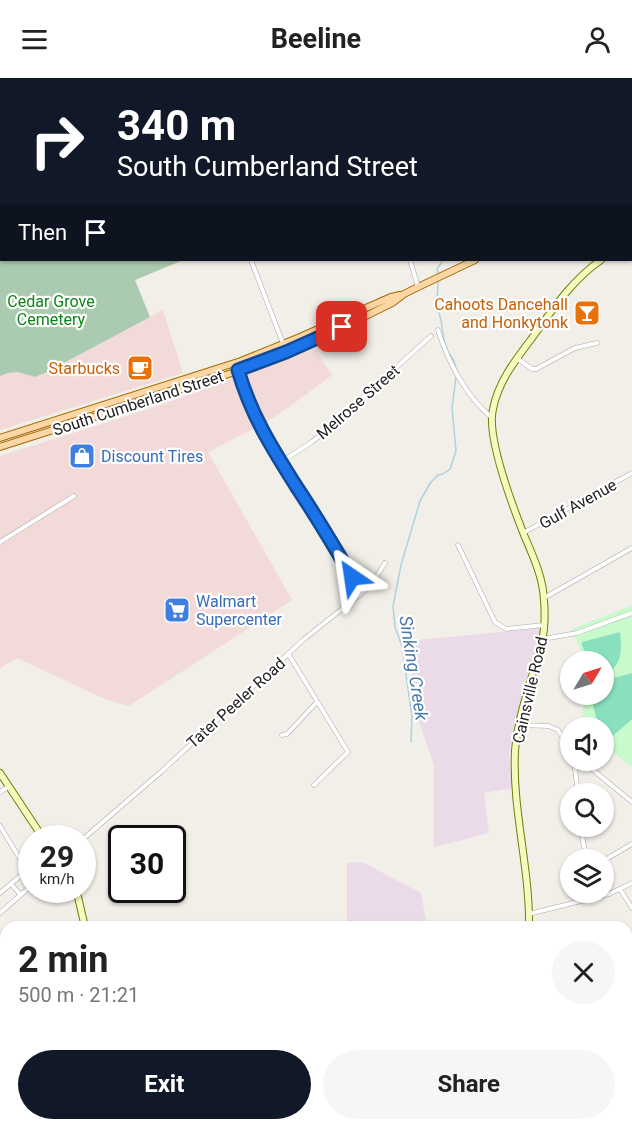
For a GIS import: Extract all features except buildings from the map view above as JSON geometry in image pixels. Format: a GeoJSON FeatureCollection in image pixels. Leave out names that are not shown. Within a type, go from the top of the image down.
{"type":"FeatureCollection","features":[{"type":"Feature","properties":{"kind":"main road","name":"South Cumberland Street"},"geometry":{"type":"LineString","coordinates":[[0,447],[238,370],[286,352],[374,312],[404,294],[473,261]]}},
{"type":"Feature","properties":{"kind":"main road","name":"Cainsville Road"},"geometry":{"type":"LineString","coordinates":[[529,921],[527,874],[516,784],[516,749],[519,725],[543,639],[544,598],[538,567],[523,533],[496,452],[491,417],[496,397],[517,358],[565,295],[591,266],[599,261]]}},
{"type":"Feature","properties":{"kind":"main road","name":"South Cumberland Street"},"geometry":{"type":"LineString","coordinates":[[0,438],[241,361],[391,297],[404,294]]}},
{"type":"Feature","properties":{"kind":"main road"},"geometry":{"type":"LineString","coordinates":[[0,773],[34,825]]}},
{"type":"Feature","properties":{"kind":"main road"},"geometry":{"type":"LineString","coordinates":[[79,903],[84,921]]}},
{"type":"Feature","properties":{"kind":"street"},"geometry":{"type":"LineString","coordinates":[[251,261],[286,352]]}},
{"type":"Feature","properties":{"kind":"street"},"geometry":{"type":"LineString","coordinates":[[410,261],[418,287]]}},
{"type":"Feature","properties":{"kind":"street"},"geometry":{"type":"LineString","coordinates":[[438,330],[444,349],[466,388],[480,407],[491,417]]}},
{"type":"Feature","properties":{"kind":"street","name":"Melrose Street"},"geometry":{"type":"LineString","coordinates":[[281,462],[329,428],[431,336]]}},
{"type":"Feature","properties":{"kind":"street"},"geometry":{"type":"LineString","coordinates":[[517,358],[532,369],[536,369],[575,348],[597,343]]}},
{"type":"Feature","properties":{"kind":"street"},"geometry":{"type":"LineString","coordinates":[[238,370],[252,411],[362,593]]}},
{"type":"Feature","properties":{"kind":"street","name":"Gulf Avenue"},"geometry":{"type":"LineString","coordinates":[[523,533],[632,473]]}},
{"type":"Feature","properties":{"kind":"street"},"geometry":{"type":"LineString","coordinates":[[0,542],[74,496]]}},
{"type":"Feature","properties":{"kind":"street"},"geometry":{"type":"LineString","coordinates":[[458,545],[495,622],[506,629],[544,625]]}},
{"type":"Feature","properties":{"kind":"street"},"geometry":{"type":"LineString","coordinates":[[544,598],[632,548]]}},
{"type":"Feature","properties":{"kind":"street","name":"Tater Peeler Road"},"geometry":{"type":"LineString","coordinates":[[96,828],[162,771],[321,625],[362,593],[373,582],[385,563]]}},
{"type":"Feature","properties":{"kind":"street"},"geometry":{"type":"LineString","coordinates":[[543,639],[577,633],[632,613]]}},
{"type":"Feature","properties":{"kind":"street"},"geometry":{"type":"LineString","coordinates":[[289,655],[348,752],[314,785]]}},
{"type":"Feature","properties":{"kind":"street"},"geometry":{"type":"LineString","coordinates":[[282,735],[287,734],[317,702]]}},
{"type":"Feature","properties":{"kind":"street"},"geometry":{"type":"LineString","coordinates":[[519,725],[549,726],[560,733]]}},
{"type":"Feature","properties":{"kind":"street"},"geometry":{"type":"LineString","coordinates":[[594,771],[632,802]]}},
{"type":"Feature","properties":{"kind":"street"},"geometry":{"type":"LineString","coordinates":[[0,792],[9,787]]}},
{"type":"Feature","properties":{"kind":"street"},"geometry":{"type":"LineString","coordinates":[[0,826],[25,867],[24,874],[0,893]]}},
{"type":"Feature","properties":{"kind":"street"},"geometry":{"type":"LineString","coordinates":[[614,855],[632,844]]}},
{"type":"Feature","properties":{"kind":"street"},"geometry":{"type":"LineString","coordinates":[[529,914],[609,894],[632,883]]}},
{"type":"Feature","properties":{"kind":"street"},"geometry":{"type":"LineString","coordinates":[[11,884],[18,892]]}},
{"type":"Feature","properties":{"kind":"street"},"geometry":{"type":"LineString","coordinates":[[620,889],[632,909]]}},
{"type":"Feature","properties":{"kind":"street"},"geometry":{"type":"LineString","coordinates":[[0,913],[18,896]]}},
{"type":"Feature","properties":{"kind":"shaded area"},"geometry":{"type":"Polygon","coordinates":[[[163,310],[183,373],[0,430],[0,376],[18,372],[35,377],[163,310]]]}},
{"type":"Feature","properties":{"kind":"shaded area"},"geometry":{"type":"Polygon","coordinates":[[[314,348],[332,375],[265,423],[208,452],[292,600],[129,706],[107,700],[17,658],[0,668],[0,456],[152,408],[314,348]]]}},
{"type":"Feature","properties":{"kind":"shaded area"},"geometry":{"type":"Polygon","coordinates":[[[542,628],[514,724],[509,757],[513,788],[484,793],[489,833],[434,847],[434,765],[418,719],[411,672],[418,640],[542,628]]]}},
{"type":"Feature","properties":{"kind":"shaded area"},"geometry":{"type":"Polygon","coordinates":[[[362,862],[421,893],[426,921],[347,921],[347,863],[362,862]]]}},
{"type":"Feature","properties":{"kind":"green space","name":"Cedar Grove Cemetery"},"geometry":{"type":"Polygon","coordinates":[[[0,261],[181,261],[135,280],[150,317],[35,377],[18,372],[0,376],[0,261]]]}},
{"type":"Feature","properties":{"kind":"green space"},"geometry":{"type":"Polygon","coordinates":[[[632,605],[632,767],[614,753],[614,717],[583,717],[583,705],[614,705],[614,651],[581,651],[572,629],[632,605]]]}},
{"type":"Feature","properties":{"kind":"green space"},"geometry":{"type":"Polygon","coordinates":[[[620,632],[619,658],[614,668],[614,651],[585,651],[582,642],[620,632]]]}},
{"type":"Feature","properties":{"kind":"green space"},"geometry":{"type":"Polygon","coordinates":[[[632,673],[632,719],[614,735],[614,717],[596,717],[593,705],[614,705],[614,678],[632,673]]]}},
{"type":"Feature","properties":{"kind":"waterway","name":"Sinking Creek"},"geometry":{"type":"LineString","coordinates":[[438,274],[437,269],[442,261]]}},
{"type":"Feature","properties":{"kind":"waterway","name":"Sinking Creek"},"geometry":{"type":"LineString","coordinates":[[438,281],[437,306],[444,340],[456,369]]}},
{"type":"Feature","properties":{"kind":"waterway","name":"Sinking Creek"},"geometry":{"type":"LineString","coordinates":[[411,742],[412,716],[403,649],[395,627],[393,606],[401,565],[420,501],[431,482],[438,475],[450,469],[456,451],[452,408],[456,377]]}},
{"type":"Feature","properties":{"kind":"place","name":"Cahoots Dancehall and Honkytonk"},"geometry":{"type":"Point","coordinates":[587,313]}},
{"type":"Feature","properties":{"kind":"place","name":"Starbucks"},"geometry":{"type":"Point","coordinates":[140,368]}},
{"type":"Feature","properties":{"kind":"place","name":"Discount Tires"},"geometry":{"type":"Point","coordinates":[82,456]}},
{"type":"Feature","properties":{"kind":"place","name":"Walmart Supercenter"},"geometry":{"type":"Point","coordinates":[177,610]}},
{"type":"Feature","properties":{"kind":"route"},"geometry":{"type":"LineString","coordinates":[[342,327],[238,370],[256,418],[352,577]]}}]}
